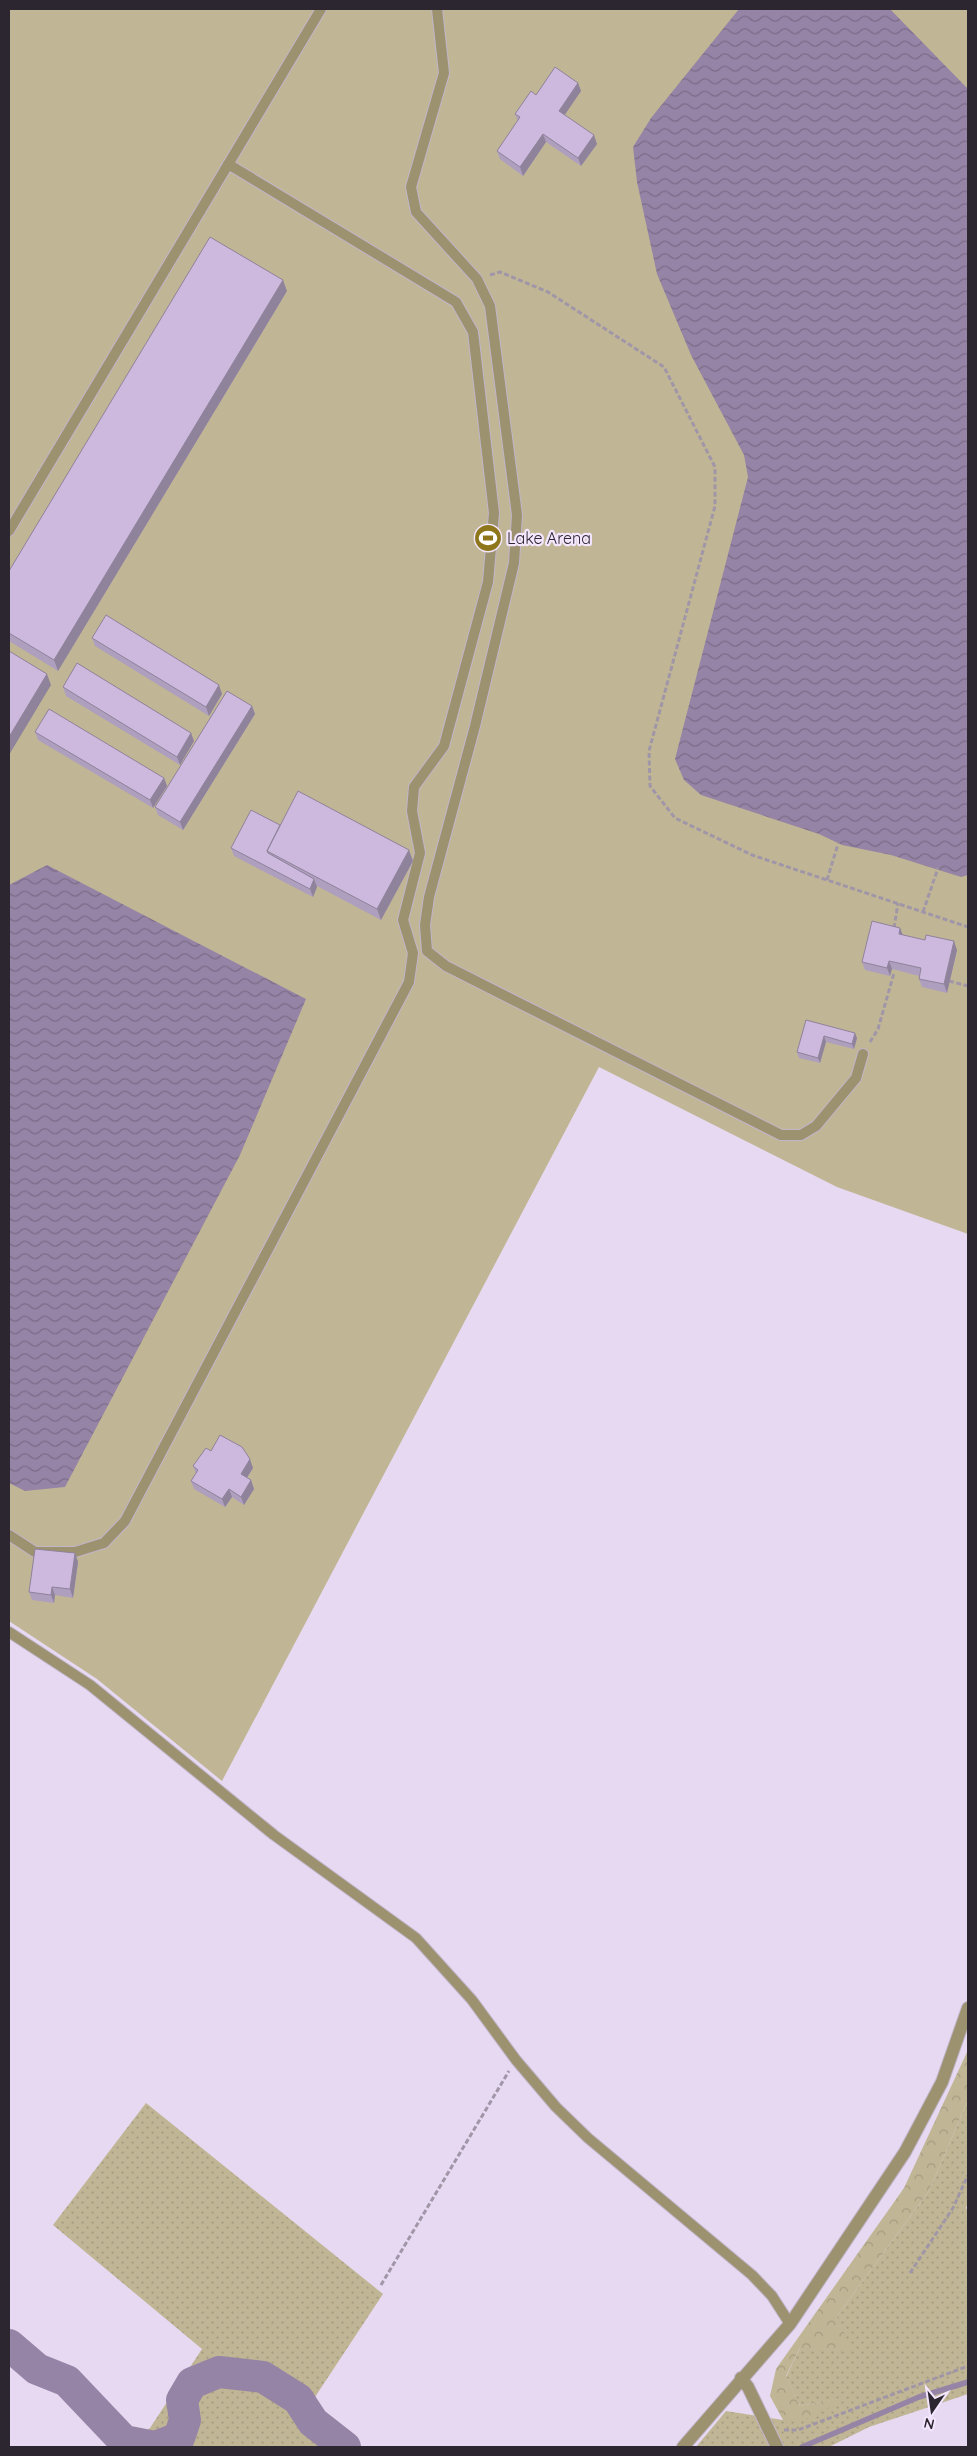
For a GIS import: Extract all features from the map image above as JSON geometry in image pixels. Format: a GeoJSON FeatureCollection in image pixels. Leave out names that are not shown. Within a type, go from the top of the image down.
{"type":"FeatureCollection","features":[{"type":"Feature","properties":{"kind":"street"},"geometry":{"type":"LineString","coordinates":[[683,2447],[741,2378],[790,2324],[905,2152],[942,2082],[968,2008]]}},
{"type":"Feature","properties":{"kind":"street"},"geometry":{"type":"LineString","coordinates":[[741,2378],[748,2387],[777,2447]]}},
{"type":"Feature","properties":{"kind":"lane"},"geometry":{"type":"LineString","coordinates":[[9,531],[321,9]]}},
{"type":"Feature","properties":{"kind":"lane"},"geometry":{"type":"LineString","coordinates":[[438,9],[444,73],[411,187],[416,212],[477,279],[490,306],[517,515],[514,553],[477,716],[429,897],[425,926],[427,951],[446,966],[781,1135],[801,1135],[816,1126],[856,1078],[863,1054]]}},
{"type":"Feature","properties":{"kind":"lane"},"geometry":{"type":"LineString","coordinates":[[9,1535],[35,1552],[75,1552],[104,1543],[125,1521],[409,982],[413,953],[403,920],[420,853],[412,811],[414,787],[444,746],[488,582],[494,513],[473,332],[456,302],[228,164]]}},
{"type":"Feature","properties":{"kind":"lane"},"geometry":{"type":"LineString","coordinates":[[9,1632],[90,1685],[274,1835],[416,1938],[472,2000],[516,2060],[556,2107],[588,2138],[752,2276],[772,2296],[790,2324]]}},
{"type":"Feature","properties":{"kind":"path"},"geometry":{"type":"LineString","coordinates":[[477,279],[500,272],[548,292],[664,367],[716,467],[715,506],[649,751],[650,786],[675,818],[752,855],[968,927]]}},
{"type":"Feature","properties":{"kind":"path"},"geometry":{"type":"LineString","coordinates":[[827,880],[838,844]]}},
{"type":"Feature","properties":{"kind":"path"},"geometry":{"type":"LineString","coordinates":[[923,912],[938,868]]}},
{"type":"Feature","properties":{"kind":"path"},"geometry":{"type":"LineString","coordinates":[[894,928],[898,903]]}},
{"type":"Feature","properties":{"kind":"path"},"geometry":{"type":"LineString","coordinates":[[863,1054],[878,1029],[894,973]]}},
{"type":"Feature","properties":{"kind":"path"},"geometry":{"type":"LineString","coordinates":[[949,981],[968,986]]}},
{"type":"Feature","properties":{"kind":"path"},"geometry":{"type":"LineString","coordinates":[[381,2285],[516,2060]]}},
{"type":"Feature","properties":{"kind":"path"},"geometry":{"type":"LineString","coordinates":[[910,2273],[953,2208],[968,2175]]}},
{"type":"Feature","properties":{"kind":"path"},"geometry":{"type":"LineString","coordinates":[[768,2430],[798,2430],[968,2366]]}},
{"type":"Feature","properties":{"kind":"green space","name":"Lake Arena"},"geometry":{"type":"Polygon","coordinates":[[[9,9],[968,9],[968,1234],[837,1187],[599,1067],[222,1781],[97,1679],[9,1621],[9,9]]]}},
{"type":"Feature","properties":{"kind":"green space"},"geometry":{"type":"Polygon","coordinates":[[[968,2050],[968,2100],[929,2191],[837,2316],[852,2351],[800,2348],[786,2376],[800,2406],[846,2397],[811,2418],[783,2420],[770,2396],[776,2369],[904,2188],[968,2050]]]}},
{"type":"Feature","properties":{"kind":"green space"},"geometry":{"type":"Polygon","coordinates":[[[968,2100],[968,2202],[966,2208],[968,2211],[968,2394],[869,2427],[829,2447],[696,2447],[726,2411],[783,2420],[844,2398],[800,2406],[786,2377],[800,2348],[837,2316],[929,2191],[968,2100]]]}},
{"type":"Feature","properties":{"kind":"green space"},"geometry":{"type":"Polygon","coordinates":[[[146,2103],[383,2294],[315,2397],[331,2420],[360,2447],[122,2447],[150,2428],[202,2349],[53,2225],[146,2103]]]}},
{"type":"Feature","properties":{"kind":"water"},"geometry":{"type":"Polygon","coordinates":[[[739,9],[890,9],[968,89],[968,875],[961,877],[891,855],[842,845],[819,834],[701,795],[684,780],[675,759],[748,477],[744,455],[691,355],[657,274],[637,182],[633,147],[651,118],[739,9]]]}},
{"type":"Feature","properties":{"kind":"water"},"geometry":{"type":"Polygon","coordinates":[[[47,865],[306,999],[240,1155],[65,1487],[25,1491],[9,1483],[9,885],[47,865]]]}},
{"type":"Feature","properties":{"kind":"building"},"geometry":{"type":"Polygon","coordinates":[[[555,67],[578,83],[559,111],[594,135],[578,158],[543,134],[520,167],[497,151],[520,117],[515,114],[531,91],[536,95],[555,67]]]}},
{"type":"Feature","properties":{"kind":"building"},"geometry":{"type":"Polygon","coordinates":[[[210,237],[283,280],[54,660],[9,633],[9,571],[210,237]]]}},
{"type":"Feature","properties":{"kind":"building"},"geometry":{"type":"Polygon","coordinates":[[[106,615],[219,685],[206,707],[92,638],[106,615]]]}},
{"type":"Feature","properties":{"kind":"building"},"geometry":{"type":"Polygon","coordinates":[[[9,651],[47,674],[9,737],[9,651]]]}},
{"type":"Feature","properties":{"kind":"building"},"geometry":{"type":"Polygon","coordinates":[[[77,663],[191,733],[177,757],[63,687],[77,663]]]}},
{"type":"Feature","properties":{"kind":"building"},"geometry":{"type":"Polygon","coordinates":[[[227,691],[252,706],[180,822],[155,807],[227,691]]]}},
{"type":"Feature","properties":{"kind":"building"},"geometry":{"type":"Polygon","coordinates":[[[49,709],[164,778],[150,800],[35,732],[49,709]]]}},
{"type":"Feature","properties":{"kind":"building"},"geometry":{"type":"Polygon","coordinates":[[[298,791],[409,850],[377,909],[267,851],[298,791]]]}},
{"type":"Feature","properties":{"kind":"building"},"geometry":{"type":"Polygon","coordinates":[[[251,810],[280,825],[267,851],[314,879],[310,889],[231,848],[251,810]]]}},
{"type":"Feature","properties":{"kind":"building"},"geometry":{"type":"Polygon","coordinates":[[[872,921],[900,928],[899,934],[925,940],[926,935],[954,941],[944,984],[919,979],[921,968],[889,961],[887,968],[862,962],[872,921]]]}},
{"type":"Feature","properties":{"kind":"building"},"geometry":{"type":"Polygon","coordinates":[[[806,1020],[855,1033],[852,1044],[824,1036],[818,1058],[797,1052],[806,1020]]]}},
{"type":"Feature","properties":{"kind":"building"},"geometry":{"type":"Polygon","coordinates":[[[220,1435],[242,1447],[250,1459],[241,1474],[251,1480],[241,1497],[229,1489],[222,1499],[191,1481],[198,1470],[193,1466],[206,1448],[211,1451],[220,1435]]]}},
{"type":"Feature","properties":{"kind":"building"},"geometry":{"type":"Polygon","coordinates":[[[35,1549],[75,1553],[70,1589],[52,1587],[51,1595],[29,1592],[35,1549]]]}},
{"type":"Feature","properties":{"kind":"waterway"},"geometry":{"type":"LineString","coordinates":[[9,2345],[37,2369],[67,2381],[124,2441],[155,2447],[179,2438],[185,2420],[182,2400],[192,2383],[219,2372],[263,2377],[298,2399],[313,2422],[345,2447]]}},
{"type":"Feature","properties":{"kind":"waterway"},"geometry":{"type":"LineString","coordinates":[[802,2447],[919,2397],[968,2382]]}},
{"type":"Feature","properties":{"kind":"place","name":"Lake Arena"},"geometry":{"type":"Point","coordinates":[488,538]}}]}
